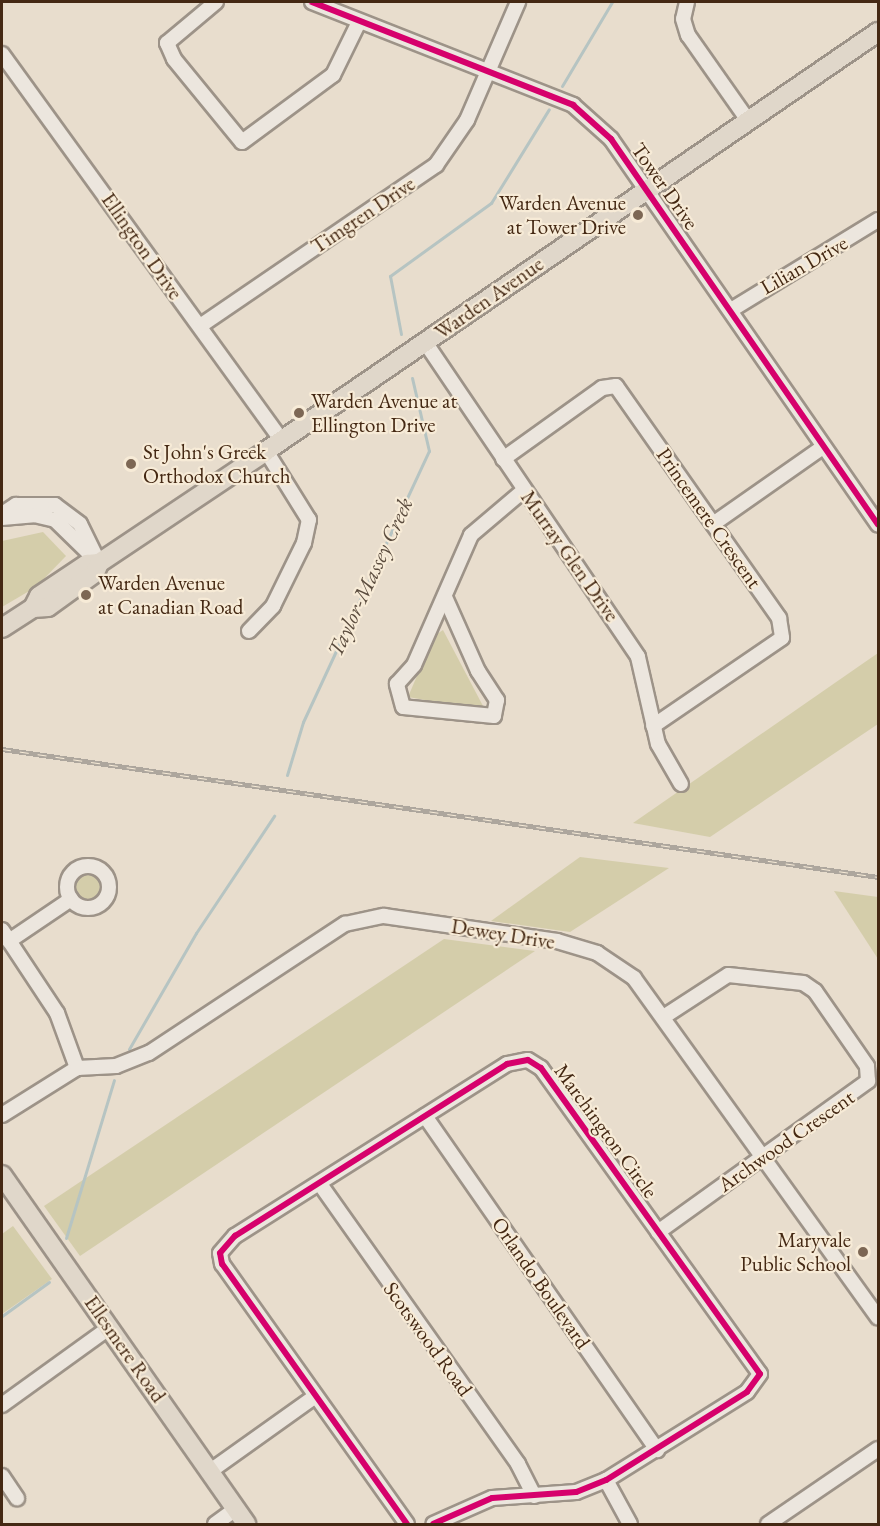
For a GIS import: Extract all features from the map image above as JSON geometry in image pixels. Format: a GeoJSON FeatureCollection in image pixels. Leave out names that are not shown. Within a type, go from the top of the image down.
{"type":"FeatureCollection","features":[{"type":"Feature","properties":{"kind":"main road","name":"Warden Avenue"},"geometry":{"type":"LineString","coordinates":[[2,628],[33,608],[48,607],[95,573],[99,563],[266,451],[747,119],[879,32]]}},
{"type":"Feature","properties":{"kind":"main road","name":"Ellesmere Road"},"geometry":{"type":"LineString","coordinates":[[2,1175],[246,1524]]}},
{"type":"Feature","properties":{"kind":"street"},"geometry":{"type":"LineString","coordinates":[[216,2],[167,43],[174,59],[242,142],[333,75],[359,21]]}},
{"type":"Feature","properties":{"kind":"street","name":"Tower Drive"},"geometry":{"type":"LineString","coordinates":[[312,2],[573,105],[611,139],[879,525]]}},
{"type":"Feature","properties":{"kind":"street","name":"Timgren Drive"},"geometry":{"type":"LineString","coordinates":[[200,326],[436,165],[467,120],[518,2]]}},
{"type":"Feature","properties":{"kind":"street"},"geometry":{"type":"LineString","coordinates":[[687,2],[683,19],[688,35],[747,119]]}},
{"type":"Feature","properties":{"kind":"street","name":"Ellington Drive"},"geometry":{"type":"LineString","coordinates":[[2,54],[281,439]]}},
{"type":"Feature","properties":{"kind":"street","name":"Lilian Drive"},"geometry":{"type":"LineString","coordinates":[[731,310],[879,220]]}},
{"type":"Feature","properties":{"kind":"street","name":"Murray Glen Drive"},"geometry":{"type":"LineString","coordinates":[[425,342],[638,657],[653,726],[681,784]]}},
{"type":"Feature","properties":{"kind":"street","name":"Princemere Crescent"},"geometry":{"type":"LineString","coordinates":[[504,459],[602,388],[616,386],[779,618],[784,633],[653,726]]}},
{"type":"Feature","properties":{"kind":"street"},"geometry":{"type":"LineString","coordinates":[[713,524],[823,447]]}},
{"type":"Feature","properties":{"kind":"street"},"geometry":{"type":"LineString","coordinates":[[249,631],[273,606],[304,543],[309,520],[266,451]]}},
{"type":"Feature","properties":{"kind":"street"},"geometry":{"type":"LineString","coordinates":[[445,597],[478,671],[497,700],[494,716],[410,708],[398,701],[398,684],[414,664],[471,535],[524,490]]}},
{"type":"Feature","properties":{"kind":"street"},"geometry":{"type":"LineString","coordinates":[[2,516],[24,504],[55,505],[80,524],[99,563]]}},
{"type":"Feature","properties":{"kind":"street"},"geometry":{"type":"LineString","coordinates":[[71,899],[5,936],[57,1013],[77,1068]]}},
{"type":"Feature","properties":{"kind":"street","name":"Dewey Drive"},"geometry":{"type":"LineString","coordinates":[[2,1115],[77,1068],[116,1066],[148,1053],[345,924],[384,916],[557,941],[597,953],[634,978],[665,1016],[879,1318]]}},
{"type":"Feature","properties":{"kind":"street","name":"Archwood Crescent"},"geometry":{"type":"LineString","coordinates":[[658,1232],[764,1158],[868,1081],[867,1066],[815,991],[803,983],[728,975],[665,1016]]}},
{"type":"Feature","properties":{"kind":"street","name":"Marchington Circle"},"geometry":{"type":"LineString","coordinates":[[407,1524],[314,1397],[222,1264],[220,1253],[235,1236],[507,1064],[528,1059],[541,1068],[760,1374],[747,1392],[606,1480],[576,1491],[492,1498],[433,1524]]}},
{"type":"Feature","properties":{"kind":"street","name":"Orlando Boulevard"},"geometry":{"type":"LineString","coordinates":[[425,1116],[657,1449]]}},
{"type":"Feature","properties":{"kind":"street","name":"Scotswood Road"},"geometry":{"type":"LineString","coordinates":[[320,1184],[518,1464],[534,1496]]}},
{"type":"Feature","properties":{"kind":"street"},"geometry":{"type":"LineString","coordinates":[[2,1405],[110,1327]]}},
{"type":"Feature","properties":{"kind":"street"},"geometry":{"type":"LineString","coordinates":[[209,1472],[314,1397]]}},
{"type":"Feature","properties":{"kind":"street"},"geometry":{"type":"LineString","coordinates":[[768,1524],[879,1449]]}},
{"type":"Feature","properties":{"kind":"street"},"geometry":{"type":"LineString","coordinates":[[2,1476],[17,1498]]}},
{"type":"Feature","properties":{"kind":"street"},"geometry":{"type":"LineString","coordinates":[[606,1480],[630,1524]]}},
{"type":"Feature","properties":{"kind":"street"},"geometry":{"type":"LineString","coordinates":[[215,1524],[236,1509]]}},
{"type":"Feature","properties":{"kind":"shaded area"},"geometry":{"type":"Polygon","coordinates":[[[43,532],[66,556],[36,587],[2,607],[2,541],[43,532]]]}},
{"type":"Feature","properties":{"kind":"shaded area"},"geometry":{"type":"Polygon","coordinates":[[[443,630],[483,706],[481,710],[408,697],[434,636],[443,630]]]}},
{"type":"Feature","properties":{"kind":"shaded area"},"geometry":{"type":"Polygon","coordinates":[[[878,653],[878,724],[710,837],[633,823],[878,653]]]}},
{"type":"Feature","properties":{"kind":"shaded area"},"geometry":{"type":"Polygon","coordinates":[[[580,857],[669,868],[570,932],[491,921],[580,857]]]}},
{"type":"Feature","properties":{"kind":"shaded area"},"geometry":{"type":"Polygon","coordinates":[[[88,875],[97,878],[100,887],[97,896],[88,899],[79,896],[76,887],[79,878],[88,875]]]}},
{"type":"Feature","properties":{"kind":"shaded area"},"geometry":{"type":"Polygon","coordinates":[[[834,891],[878,897],[878,959],[834,891]]]}},
{"type":"Feature","properties":{"kind":"shaded area"},"geometry":{"type":"Polygon","coordinates":[[[444,939],[535,951],[80,1256],[44,1206],[444,939]]]}},
{"type":"Feature","properties":{"kind":"shaded area"},"geometry":{"type":"Polygon","coordinates":[[[13,1226],[52,1279],[2,1314],[2,1234],[13,1226]]]}},
{"type":"Feature","properties":{"kind":"waterway","name":"Taylor-Massey Creek"},"geometry":{"type":"LineString","coordinates":[[562,86],[612,2]]}},
{"type":"Feature","properties":{"kind":"waterway","name":"Taylor-Massey Creek"},"geometry":{"type":"LineString","coordinates":[[401,334],[390,276],[491,203],[549,109]]}},
{"type":"Feature","properties":{"kind":"waterway","name":"Taylor-Massey Creek"},"geometry":{"type":"LineString","coordinates":[[287,775],[303,722],[429,451],[412,378]]}},
{"type":"Feature","properties":{"kind":"waterway","name":"Taylor-Massey Creek"},"geometry":{"type":"LineString","coordinates":[[129,1049],[196,933],[274,816]]}},
{"type":"Feature","properties":{"kind":"waterway","name":"Taylor-Massey Creek"},"geometry":{"type":"LineString","coordinates":[[66,1238],[114,1080]]}},
{"type":"Feature","properties":{"kind":"waterway","name":"Taylor-Massey Creek"},"geometry":{"type":"LineString","coordinates":[[2,1316],[49,1282]]}},
{"type":"Feature","properties":{"kind":"railway"},"geometry":{"type":"LineString","coordinates":[[2,749],[878,877]]}},
{"type":"Feature","properties":{"kind":"cycle path"},"geometry":{"type":"LineString","coordinates":[[312,2],[573,105],[611,139],[878,525]]}},
{"type":"Feature","properties":{"kind":"cycle path"},"geometry":{"type":"LineString","coordinates":[[407,1524],[222,1264],[220,1253],[235,1236],[507,1064],[528,1060],[541,1068],[760,1374],[747,1392],[606,1480],[576,1492],[492,1498],[433,1524]]}},
{"type":"Feature","properties":{"kind":"place","name":"Warden Avenue at Tower Drive"},"geometry":{"type":"Point","coordinates":[638,215]}},
{"type":"Feature","properties":{"kind":"place","name":"Warden Avenue at Ellington Drive"},"geometry":{"type":"Point","coordinates":[299,413]}},
{"type":"Feature","properties":{"kind":"place","name":"St John's Greek Orthodox Church"},"geometry":{"type":"Point","coordinates":[131,464]}},
{"type":"Feature","properties":{"kind":"place","name":"Warden Avenue at Canadian Road"},"geometry":{"type":"Point","coordinates":[86,595]}},
{"type":"Feature","properties":{"kind":"place","name":"Maryvale Public School"},"geometry":{"type":"Point","coordinates":[863,1252]}}]}
